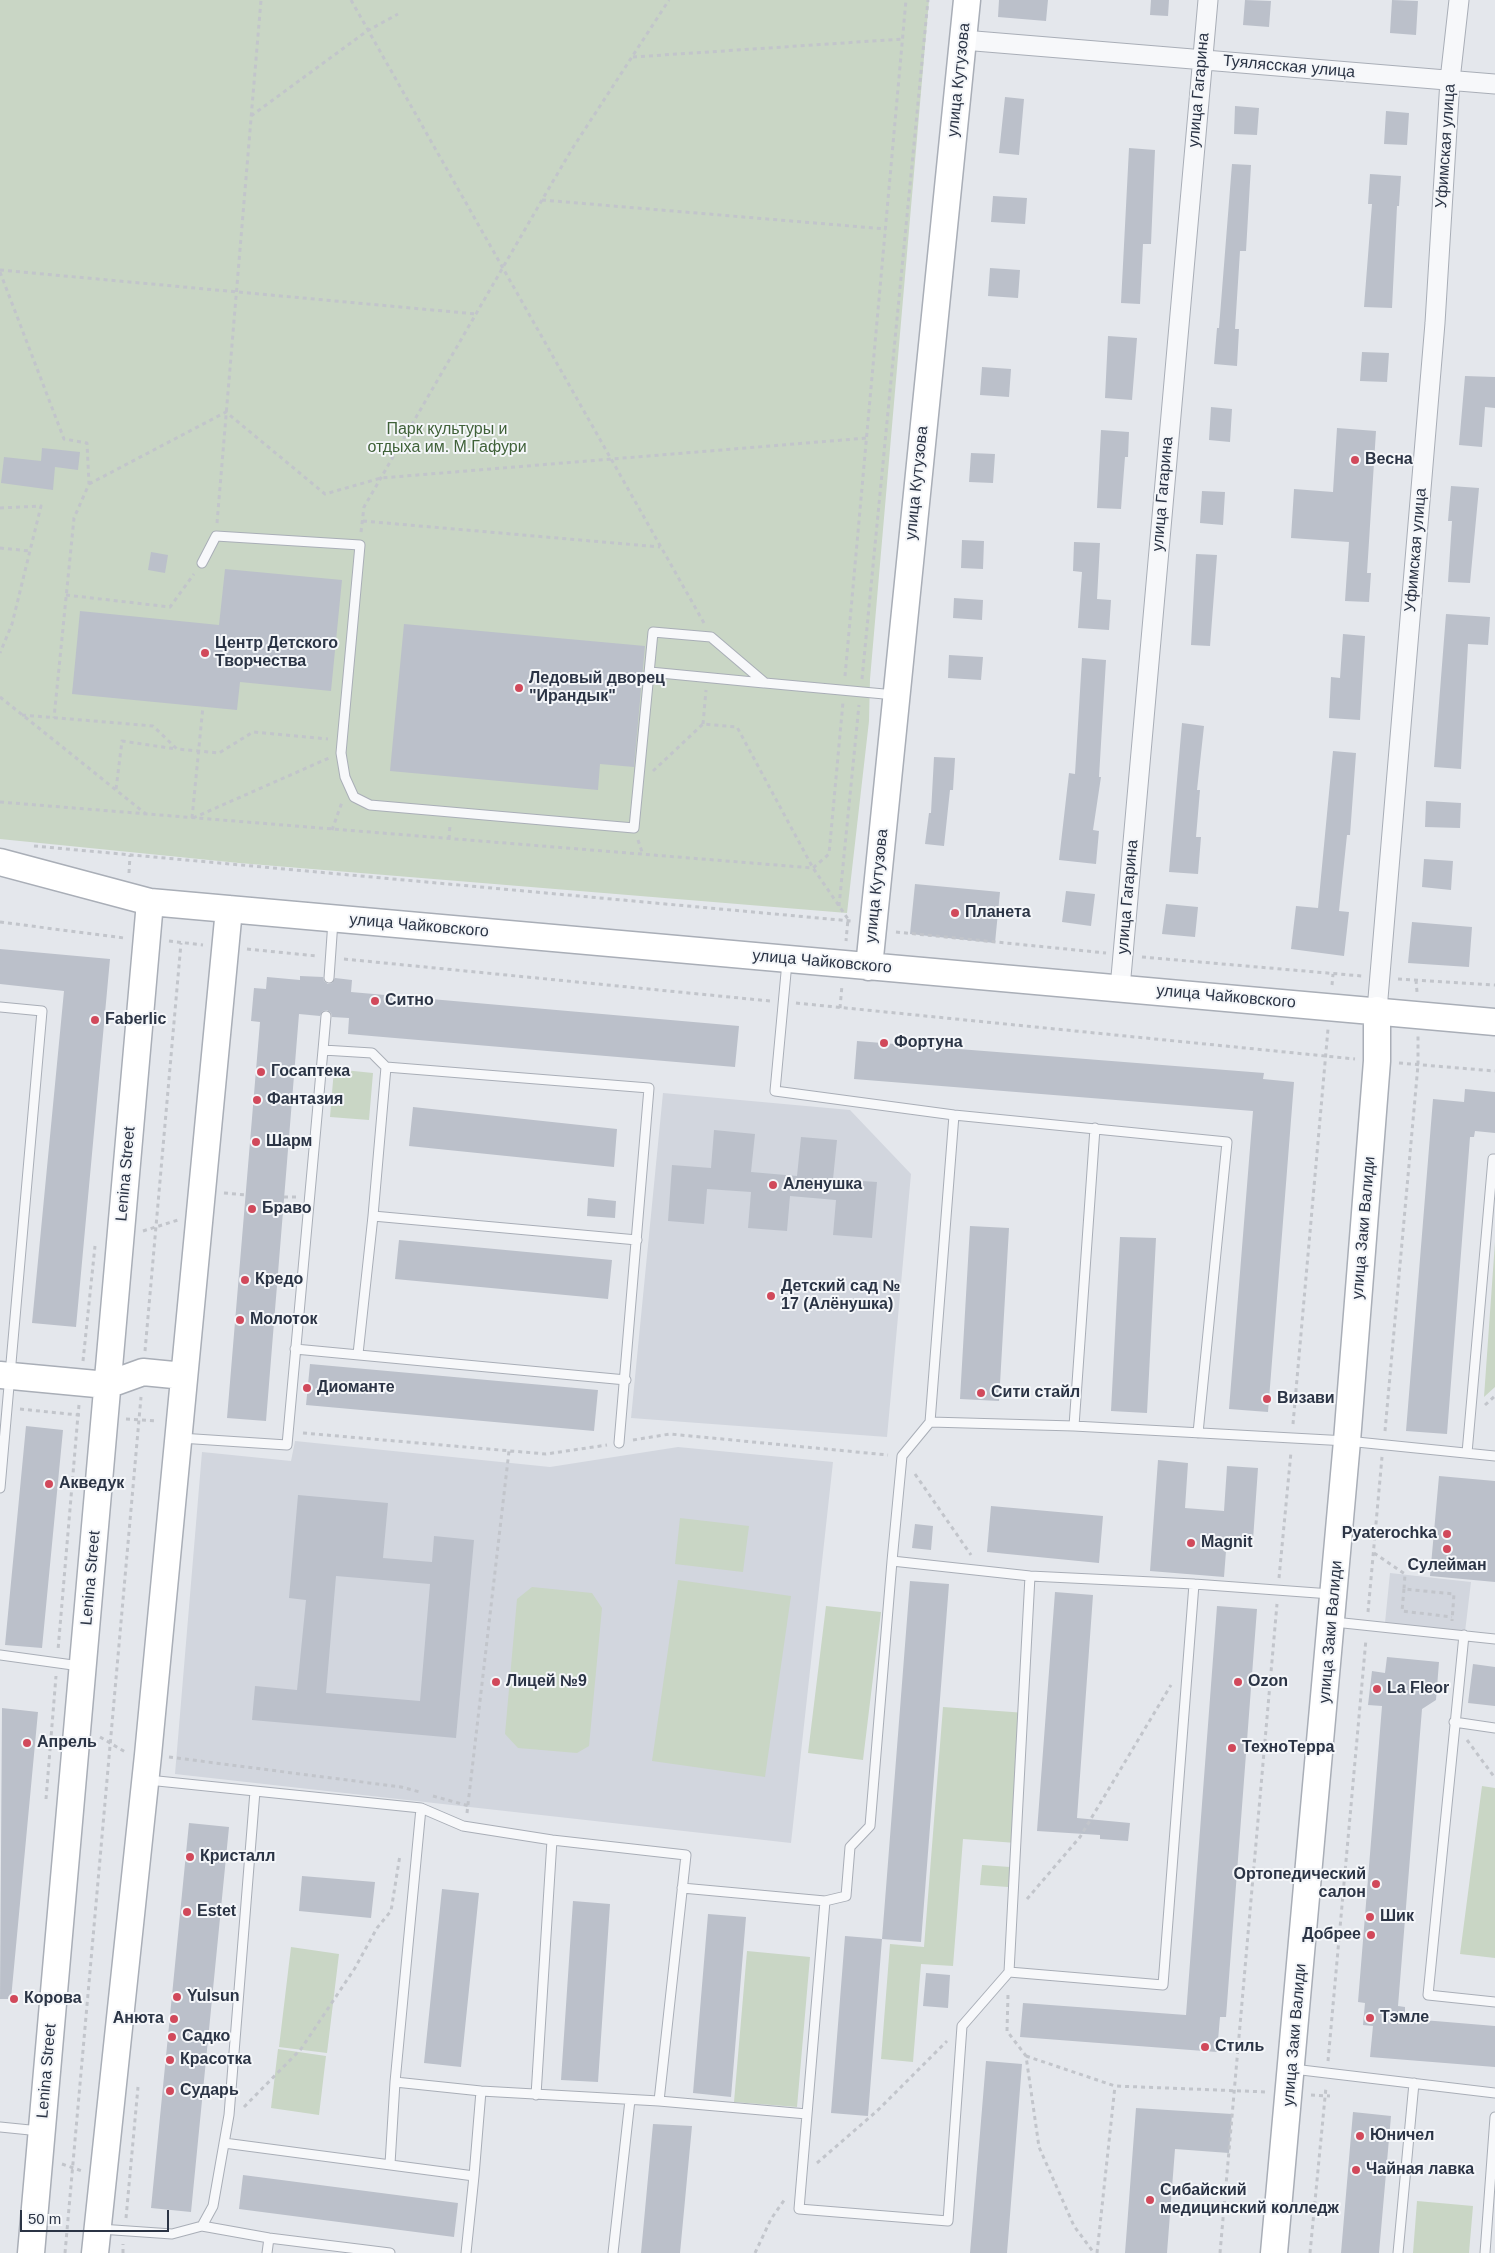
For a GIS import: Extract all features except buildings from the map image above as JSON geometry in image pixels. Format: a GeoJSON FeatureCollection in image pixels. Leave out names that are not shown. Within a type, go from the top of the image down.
{"type":"FeatureCollection","features":[{"type":"Feature","properties":{"kind":"main road","name":"улица Кутузова"},"geometry":{"type":"LineString","coordinates":[[869,967],[967,0]]}},
{"type":"Feature","properties":{"kind":"main road","name":"улица Чайковского"},"geometry":{"type":"LineString","coordinates":[[0,862],[150,902],[1495,1022]]}},
{"type":"Feature","properties":{"kind":"main road","name":"Lenina Street"},"geometry":{"type":"LineString","coordinates":[[32,2253],[150,902]]}},
{"type":"Feature","properties":{"kind":"main road"},"geometry":{"type":"LineString","coordinates":[[96,2241],[146,1766],[230,910]]}},
{"type":"Feature","properties":{"kind":"main road","name":"улица Заки Валиди"},"geometry":{"type":"LineString","coordinates":[[1274,2253],[1291,2081],[1347,1441],[1377,1061],[1377,1010]]}},
{"type":"Feature","properties":{"kind":"main road"},"geometry":{"type":"LineString","coordinates":[[5,1376],[107,1385],[143,1372],[184,1376]]}},
{"type":"Feature","properties":{"kind":"street","name":"улица Гагарина"},"geometry":{"type":"LineString","coordinates":[[1120,988],[1201,60],[1208,0]]}},
{"type":"Feature","properties":{"kind":"street","name":"Уфимская улица"},"geometry":{"type":"LineString","coordinates":[[1377,1010],[1435,323],[1450,80],[1459,0]]}},
{"type":"Feature","properties":{"kind":"street","name":"Туялясская улица"},"geometry":{"type":"LineString","coordinates":[[963,40],[1495,84]]}},
{"type":"Feature","properties":{"kind":"lane"},"geometry":{"type":"LineString","coordinates":[[202,563],[216,536],[360,546],[341,753],[354,797],[370,805],[634,828],[653,632],[712,637],[765,684]]}},
{"type":"Feature","properties":{"kind":"lane"},"geometry":{"type":"LineString","coordinates":[[650,672],[896,695]]}},
{"type":"Feature","properties":{"kind":"lane"},"geometry":{"type":"LineString","coordinates":[[329,978],[334,919]]}},
{"type":"Feature","properties":{"kind":"lane"},"geometry":{"type":"LineString","coordinates":[[787,959],[775,1092],[954,1115],[1227,1142],[1198,1433]]}},
{"type":"Feature","properties":{"kind":"lane"},"geometry":{"type":"LineString","coordinates":[[0,1007],[42,1011],[5,1376],[7,1408],[0,1488]]}},
{"type":"Feature","properties":{"kind":"lane"},"geometry":{"type":"LineString","coordinates":[[178,1438],[287,1445],[326,1016]]}},
{"type":"Feature","properties":{"kind":"lane"},"geometry":{"type":"LineString","coordinates":[[323,1050],[372,1054],[386,1067],[649,1088],[626,1380],[619,1443]]}},
{"type":"Feature","properties":{"kind":"lane"},"geometry":{"type":"LineString","coordinates":[[358,1354],[374,1216],[386,1067]]}},
{"type":"Feature","properties":{"kind":"lane"},"geometry":{"type":"LineString","coordinates":[[682,1888],[825,1901],[846,1896],[850,1847],[870,1826],[902,1456],[930,1422],[954,1115]]}},
{"type":"Feature","properties":{"kind":"lane"},"geometry":{"type":"LineString","coordinates":[[1074,1426],[1095,1128]]}},
{"type":"Feature","properties":{"kind":"lane"},"geometry":{"type":"LineString","coordinates":[[1467,1453],[1493,1158],[1495,1159]]}},
{"type":"Feature","properties":{"kind":"lane"},"geometry":{"type":"LineString","coordinates":[[374,1216],[637,1240]]}},
{"type":"Feature","properties":{"kind":"lane"},"geometry":{"type":"LineString","coordinates":[[295,1349],[626,1380]]}},
{"type":"Feature","properties":{"kind":"lane"},"geometry":{"type":"LineString","coordinates":[[930,1422],[1074,1426],[1347,1441],[1495,1456]]}},
{"type":"Feature","properties":{"kind":"lane"},"geometry":{"type":"LineString","coordinates":[[892,1562],[1030,1576],[1194,1584],[1334,1594]]}},
{"type":"Feature","properties":{"kind":"lane"},"geometry":{"type":"LineString","coordinates":[[825,1901],[799,2209],[948,2221],[962,2026],[1009,1972],[1030,1576]]}},
{"type":"Feature","properties":{"kind":"lane"},"geometry":{"type":"LineString","coordinates":[[1009,1972],[1163,1985],[1194,1584]]}},
{"type":"Feature","properties":{"kind":"lane"},"geometry":{"type":"LineString","coordinates":[[1332,1621],[1495,1639]]}},
{"type":"Feature","properties":{"kind":"lane"},"geometry":{"type":"LineString","coordinates":[[1464,1635],[1428,1995],[1495,2002]]}},
{"type":"Feature","properties":{"kind":"lane"},"geometry":{"type":"LineString","coordinates":[[0,1655],[83,1667]]}},
{"type":"Feature","properties":{"kind":"lane"},"geometry":{"type":"LineString","coordinates":[[1454,1722],[1495,1728]]}},
{"type":"Feature","properties":{"kind":"lane"},"geometry":{"type":"LineString","coordinates":[[146,1766],[255,1791],[421,1808],[464,1826],[552,1840],[686,1855],[659,2101]]}},
{"type":"Feature","properties":{"kind":"lane"},"geometry":{"type":"LineString","coordinates":[[202,2226],[212,2206],[229,2115],[255,1791]]}},
{"type":"Feature","properties":{"kind":"lane"},"geometry":{"type":"LineString","coordinates":[[390,2164],[421,1808]]}},
{"type":"Feature","properties":{"kind":"lane"},"geometry":{"type":"LineString","coordinates":[[536,2095],[552,1840]]}},
{"type":"Feature","properties":{"kind":"lane"},"geometry":{"type":"LineString","coordinates":[[1291,2081],[1327,2073],[1495,2093]]}},
{"type":"Feature","properties":{"kind":"lane"},"geometry":{"type":"LineString","coordinates":[[396,2082],[481,2091],[659,2101],[807,2114]]}},
{"type":"Feature","properties":{"kind":"lane"},"geometry":{"type":"LineString","coordinates":[[1398,2253],[1414,2083]]}},
{"type":"Feature","properties":{"kind":"lane"},"geometry":{"type":"LineString","coordinates":[[466,2253],[481,2091]]}},
{"type":"Feature","properties":{"kind":"lane"},"geometry":{"type":"LineString","coordinates":[[612,2253],[630,2100]]}},
{"type":"Feature","properties":{"kind":"lane"},"geometry":{"type":"LineString","coordinates":[[1485,2253],[1495,2117]]}},
{"type":"Feature","properties":{"kind":"lane"},"geometry":{"type":"LineString","coordinates":[[0,2127],[41,2144]]}},
{"type":"Feature","properties":{"kind":"lane"},"geometry":{"type":"LineString","coordinates":[[224,2143],[474,2176]]}},
{"type":"Feature","properties":{"kind":"lane"},"geometry":{"type":"LineString","coordinates":[[96,2241],[172,2234],[202,2226],[269,2238],[390,2253]]}},
{"type":"Feature","properties":{"kind":"lane"},"geometry":{"type":"LineString","coordinates":[[267,2253],[269,2238]]}},
{"type":"Feature","properties":{"kind":"path"},"geometry":{"type":"LineString","coordinates":[[216,536],[261,0]]}},
{"type":"Feature","properties":{"kind":"path"},"geometry":{"type":"LineString","coordinates":[[351,0],[712,637]]}},
{"type":"Feature","properties":{"kind":"path"},"geometry":{"type":"LineString","coordinates":[[360,546],[364,508],[542,200],[669,0]]}},
{"type":"Feature","properties":{"kind":"path"},"geometry":{"type":"LineString","coordinates":[[0,802],[813,868],[829,854],[906,0]]}},
{"type":"Feature","properties":{"kind":"path"},"geometry":{"type":"LineString","coordinates":[[839,906],[928,0]]}},
{"type":"Feature","properties":{"kind":"path"},"geometry":{"type":"LineString","coordinates":[[251,116],[367,31],[398,14]]}},
{"type":"Feature","properties":{"kind":"path"},"geometry":{"type":"LineString","coordinates":[[632,57],[903,39]]}},
{"type":"Feature","properties":{"kind":"path"},"geometry":{"type":"LineString","coordinates":[[542,200],[886,229]]}},
{"type":"Feature","properties":{"kind":"path"},"geometry":{"type":"LineString","coordinates":[[54,718],[74,518],[89,484],[87,443],[64,439],[0,271],[476,314]]}},
{"type":"Feature","properties":{"kind":"path"},"geometry":{"type":"LineString","coordinates":[[226,412],[325,494],[381,478],[867,438]]}},
{"type":"Feature","properties":{"kind":"path"},"geometry":{"type":"LineString","coordinates":[[89,484],[226,412]]}},
{"type":"Feature","properties":{"kind":"path"},"geometry":{"type":"LineString","coordinates":[[0,508],[41,506],[12,624],[0,654]]}},
{"type":"Feature","properties":{"kind":"path"},"geometry":{"type":"LineString","coordinates":[[363,521],[660,547]]}},
{"type":"Feature","properties":{"kind":"path"},"geometry":{"type":"LineString","coordinates":[[0,548],[30,551]]}},
{"type":"Feature","properties":{"kind":"path"},"geometry":{"type":"LineString","coordinates":[[66,595],[170,607],[202,563]]}},
{"type":"Feature","properties":{"kind":"path"},"geometry":{"type":"LineString","coordinates":[[638,785],[702,724],[707,678]]}},
{"type":"Feature","properties":{"kind":"path"},"geometry":{"type":"LineString","coordinates":[[0,697],[148,815]]}},
{"type":"Feature","properties":{"kind":"path"},"geometry":{"type":"LineString","coordinates":[[192,818],[203,706]]}},
{"type":"Feature","properties":{"kind":"path"},"geometry":{"type":"LineString","coordinates":[[22,715],[153,726],[177,749]]}},
{"type":"Feature","properties":{"kind":"path"},"geometry":{"type":"LineString","coordinates":[[702,724],[737,727],[813,868],[848,919]]}},
{"type":"Feature","properties":{"kind":"path"},"geometry":{"type":"LineString","coordinates":[[116,789],[122,741],[177,749],[219,752],[252,732],[342,740]]}},
{"type":"Feature","properties":{"kind":"path"},"geometry":{"type":"LineString","coordinates":[[192,818],[341,753]]}},
{"type":"Feature","properties":{"kind":"path"},"geometry":{"type":"LineString","coordinates":[[332,830],[349,785]]}},
{"type":"Feature","properties":{"kind":"path"},"geometry":{"type":"LineString","coordinates":[[28,845],[848,919],[873,930],[1333,974],[1495,986]]}},
{"type":"Feature","properties":{"kind":"path"},"geometry":{"type":"LineString","coordinates":[[0,922],[124,937]]}},
{"type":"Feature","properties":{"kind":"path"},"geometry":{"type":"LineString","coordinates":[[66,2253],[181,943]]}},
{"type":"Feature","properties":{"kind":"path"},"geometry":{"type":"LineString","coordinates":[[1220,2253],[1333,974]]}},
{"type":"Feature","properties":{"kind":"path"},"geometry":{"type":"LineString","coordinates":[[1377,1061],[1495,1072]]}},
{"type":"Feature","properties":{"kind":"path"},"geometry":{"type":"LineString","coordinates":[[1310,2253],[1418,1064]]}},
{"type":"Feature","properties":{"kind":"path"},"geometry":{"type":"LineString","coordinates":[[220,1192],[246,1195]]}},
{"type":"Feature","properties":{"kind":"path"},"geometry":{"type":"LineString","coordinates":[[95,1246],[200,1213]]}},
{"type":"Feature","properties":{"kind":"path"},"geometry":{"type":"LineString","coordinates":[[7,1408],[78,1414],[45,1807]]}},
{"type":"Feature","properties":{"kind":"path"},"geometry":{"type":"LineString","coordinates":[[288,1432],[546,1454],[670,1434],[902,1456],[983,1571]]}},
{"type":"Feature","properties":{"kind":"path"},"geometry":{"type":"LineString","coordinates":[[464,1826],[469,1806],[508,1451]]}},
{"type":"Feature","properties":{"kind":"path"},"geometry":{"type":"LineString","coordinates":[[1374,1553],[1405,1574],[1402,1611],[1452,1617]]}},
{"type":"Feature","properties":{"kind":"path"},"geometry":{"type":"LineString","coordinates":[[1404,1589],[1454,1594],[1452,1634]]}},
{"type":"Feature","properties":{"kind":"path"},"geometry":{"type":"LineString","coordinates":[[1012,1916],[1080,1837],[1188,1657]]}},
{"type":"Feature","properties":{"kind":"path"},"geometry":{"type":"LineString","coordinates":[[54,1708],[146,1766],[401,1787],[469,1806]]}},
{"type":"Feature","properties":{"kind":"path"},"geometry":{"type":"LineString","coordinates":[[1454,1722],[1495,1778]]}},
{"type":"Feature","properties":{"kind":"path"},"geometry":{"type":"LineString","coordinates":[[229,2115],[245,2106],[301,2049],[355,1968],[377,1928],[391,1911],[400,1854]]}},
{"type":"Feature","properties":{"kind":"path"},"geometry":{"type":"LineString","coordinates":[[1009,1972],[1007,2031],[1026,2056],[1039,2147],[1074,2226],[1095,2253]]}},
{"type":"Feature","properties":{"kind":"path"},"geometry":{"type":"LineString","coordinates":[[756,2253],[771,2220],[802,2176],[878,2110],[962,2026]]}},
{"type":"Feature","properties":{"kind":"path"},"geometry":{"type":"LineString","coordinates":[[1026,2056],[1115,2086],[1234,2090],[1291,2081],[1330,2096]]}},
{"type":"Feature","properties":{"kind":"path"},"geometry":{"type":"LineString","coordinates":[[1095,2253],[1115,2086]]}},
{"type":"Feature","properties":{"kind":"path"},"geometry":{"type":"LineString","coordinates":[[41,2144],[73,2168],[128,2189]]}},
{"type":"Feature","properties":{"kind":"shaded area","name":"Детский сад № 17 (Алёнушка)"},"geometry":{"type":"Polygon","coordinates":[[[663,1093],[850,1110],[911,1174],[887,1437],[631,1418],[663,1093]]]}},
{"type":"Feature","properties":{"kind":"shaded area","name":"Лицей №9"},"geometry":{"type":"Polygon","coordinates":[[[295,1441],[550,1467],[678,1447],[833,1462],[791,1843],[175,1774],[202,1452],[291,1461],[295,1441]]]}},
{"type":"Feature","properties":{"kind":"shaded area"},"geometry":{"type":"Polygon","coordinates":[[[1390,1573],[1471,1582],[1465,1632],[1385,1623],[1390,1573]]]}},
{"type":"Feature","properties":{"kind":"green space","name":"Парк культуры и отдыха им. М.Гафури"},"geometry":{"type":"Polygon","coordinates":[[[0,0],[929,0],[870,679],[869,721],[847,913],[239,863],[0,839],[0,0]]]}},
{"type":"Feature","properties":{"kind":"green space"},"geometry":{"type":"Polygon","coordinates":[[[334,1069],[373,1073],[369,1120],[330,1117],[334,1069]]]}},
{"type":"Feature","properties":{"kind":"green space"},"geometry":{"type":"Polygon","coordinates":[[[1495,1242],[1495,1387],[1484,1397],[1495,1242]]]}},
{"type":"Feature","properties":{"kind":"green space"},"geometry":{"type":"Polygon","coordinates":[[[680,1518],[749,1526],[743,1572],[675,1564],[680,1518]]]}},
{"type":"Feature","properties":{"kind":"green space"},"geometry":{"type":"Polygon","coordinates":[[[678,1580],[791,1596],[765,1777],[652,1761],[678,1580]]]}},
{"type":"Feature","properties":{"kind":"green space"},"geometry":{"type":"Polygon","coordinates":[[[532,1587],[592,1593],[602,1608],[589,1746],[577,1753],[518,1748],[505,1734],[517,1599],[532,1587]]]}},
{"type":"Feature","properties":{"kind":"green space"},"geometry":{"type":"Polygon","coordinates":[[[826,1606],[881,1612],[863,1760],[808,1753],[826,1606]]]}},
{"type":"Feature","properties":{"kind":"green space"},"geometry":{"type":"Polygon","coordinates":[[[943,1707],[1026,1713],[1016,1843],[963,1839],[953,1966],[921,1964],[913,2062],[881,2059],[890,1944],[924,1947],[943,1707]]]}},
{"type":"Feature","properties":{"kind":"green space"},"geometry":{"type":"Polygon","coordinates":[[[1482,1786],[1495,1788],[1495,1958],[1460,1954],[1482,1786]]]}},
{"type":"Feature","properties":{"kind":"green space"},"geometry":{"type":"Polygon","coordinates":[[[982,1865],[1010,1867],[1008,1887],[980,1885],[982,1865]]]}},
{"type":"Feature","properties":{"kind":"green space"},"geometry":{"type":"Polygon","coordinates":[[[291,1947],[339,1954],[327,2053],[279,2047],[291,1947]]]}},
{"type":"Feature","properties":{"kind":"green space"},"geometry":{"type":"Polygon","coordinates":[[[747,1951],[810,1957],[797,2107],[734,2102],[747,1951]]]}},
{"type":"Feature","properties":{"kind":"green space"},"geometry":{"type":"Polygon","coordinates":[[[278,2049],[326,2056],[319,2115],[271,2108],[278,2049]]]}},
{"type":"Feature","properties":{"kind":"green space"},"geometry":{"type":"Polygon","coordinates":[[[1417,2201],[1473,2206],[1469,2253],[1413,2253],[1417,2201]]]}},
{"type":"Feature","properties":{"kind":"place","name":"Весна"},"geometry":{"type":"Point","coordinates":[1355,460]}},
{"type":"Feature","properties":{"kind":"place","name":"Центр Детского Творчества"},"geometry":{"type":"Point","coordinates":[205,653]}},
{"type":"Feature","properties":{"kind":"place","name":"Ледовый дворец \"Ирандык\""},"geometry":{"type":"Point","coordinates":[519,688]}},
{"type":"Feature","properties":{"kind":"place","name":"Планета"},"geometry":{"type":"Point","coordinates":[955,913]}},
{"type":"Feature","properties":{"kind":"place","name":"Ситно"},"geometry":{"type":"Point","coordinates":[375,1001]}},
{"type":"Feature","properties":{"kind":"place","name":"Faberlic"},"geometry":{"type":"Point","coordinates":[95,1020]}},
{"type":"Feature","properties":{"kind":"place","name":"Фортуна"},"geometry":{"type":"Point","coordinates":[884,1043]}},
{"type":"Feature","properties":{"kind":"place","name":"Госаптека"},"geometry":{"type":"Point","coordinates":[261,1072]}},
{"type":"Feature","properties":{"kind":"place","name":"Фантазия"},"geometry":{"type":"Point","coordinates":[257,1100]}},
{"type":"Feature","properties":{"kind":"place","name":"Шарм"},"geometry":{"type":"Point","coordinates":[256,1142]}},
{"type":"Feature","properties":{"kind":"place","name":"Аленушка"},"geometry":{"type":"Point","coordinates":[773,1185]}},
{"type":"Feature","properties":{"kind":"place","name":"Браво"},"geometry":{"type":"Point","coordinates":[252,1209]}},
{"type":"Feature","properties":{"kind":"place","name":"Кредо"},"geometry":{"type":"Point","coordinates":[245,1280]}},
{"type":"Feature","properties":{"kind":"place","name":"Детский сад № 17 (Алёнушка)"},"geometry":{"type":"Point","coordinates":[771,1296]}},
{"type":"Feature","properties":{"kind":"place","name":"Молоток"},"geometry":{"type":"Point","coordinates":[240,1320]}},
{"type":"Feature","properties":{"kind":"place","name":"Диоманте"},"geometry":{"type":"Point","coordinates":[307,1388]}},
{"type":"Feature","properties":{"kind":"place","name":"Сити стайл"},"geometry":{"type":"Point","coordinates":[981,1393]}},
{"type":"Feature","properties":{"kind":"place","name":"Визави"},"geometry":{"type":"Point","coordinates":[1267,1399]}},
{"type":"Feature","properties":{"kind":"place","name":"Акведук"},"geometry":{"type":"Point","coordinates":[49,1484]}},
{"type":"Feature","properties":{"kind":"place","name":"Pyaterochka"},"geometry":{"type":"Point","coordinates":[1447,1534]}},
{"type":"Feature","properties":{"kind":"place","name":"Magnit"},"geometry":{"type":"Point","coordinates":[1191,1543]}},
{"type":"Feature","properties":{"kind":"place","name":"Сулейман"},"geometry":{"type":"Point","coordinates":[1447,1549]}},
{"type":"Feature","properties":{"kind":"place","name":"Лицей №9"},"geometry":{"type":"Point","coordinates":[496,1682]}},
{"type":"Feature","properties":{"kind":"place","name":"Ozon"},"geometry":{"type":"Point","coordinates":[1238,1682]}},
{"type":"Feature","properties":{"kind":"place","name":"La Fleor"},"geometry":{"type":"Point","coordinates":[1377,1689]}},
{"type":"Feature","properties":{"kind":"place","name":"Апрель"},"geometry":{"type":"Point","coordinates":[27,1743]}},
{"type":"Feature","properties":{"kind":"place","name":"ТехноТерра"},"geometry":{"type":"Point","coordinates":[1232,1748]}},
{"type":"Feature","properties":{"kind":"place","name":"Кристалл"},"geometry":{"type":"Point","coordinates":[190,1857]}},
{"type":"Feature","properties":{"kind":"place","name":"Ортопедический салон"},"geometry":{"type":"Point","coordinates":[1376,1884]}},
{"type":"Feature","properties":{"kind":"place","name":"Estet"},"geometry":{"type":"Point","coordinates":[187,1912]}},
{"type":"Feature","properties":{"kind":"place","name":"Шик"},"geometry":{"type":"Point","coordinates":[1370,1917]}},
{"type":"Feature","properties":{"kind":"place","name":"Добрее"},"geometry":{"type":"Point","coordinates":[1371,1935]}},
{"type":"Feature","properties":{"kind":"place","name":"Yulsun"},"geometry":{"type":"Point","coordinates":[177,1997]}},
{"type":"Feature","properties":{"kind":"place","name":"Корова"},"geometry":{"type":"Point","coordinates":[14,1999]}},
{"type":"Feature","properties":{"kind":"place","name":"Тэмле"},"geometry":{"type":"Point","coordinates":[1370,2018]}},
{"type":"Feature","properties":{"kind":"place","name":"Анюта"},"geometry":{"type":"Point","coordinates":[174,2019]}},
{"type":"Feature","properties":{"kind":"place","name":"Садко"},"geometry":{"type":"Point","coordinates":[172,2037]}},
{"type":"Feature","properties":{"kind":"place","name":"Стиль"},"geometry":{"type":"Point","coordinates":[1205,2047]}},
{"type":"Feature","properties":{"kind":"place","name":"Красотка"},"geometry":{"type":"Point","coordinates":[170,2060]}},
{"type":"Feature","properties":{"kind":"place","name":"Сударь"},"geometry":{"type":"Point","coordinates":[170,2091]}},
{"type":"Feature","properties":{"kind":"place","name":"Юничел"},"geometry":{"type":"Point","coordinates":[1360,2136]}},
{"type":"Feature","properties":{"kind":"place","name":"Чайная лавка"},"geometry":{"type":"Point","coordinates":[1356,2170]}},
{"type":"Feature","properties":{"kind":"place","name":"Сибайский медицинский колледж"},"geometry":{"type":"Point","coordinates":[1150,2200]}}]}
